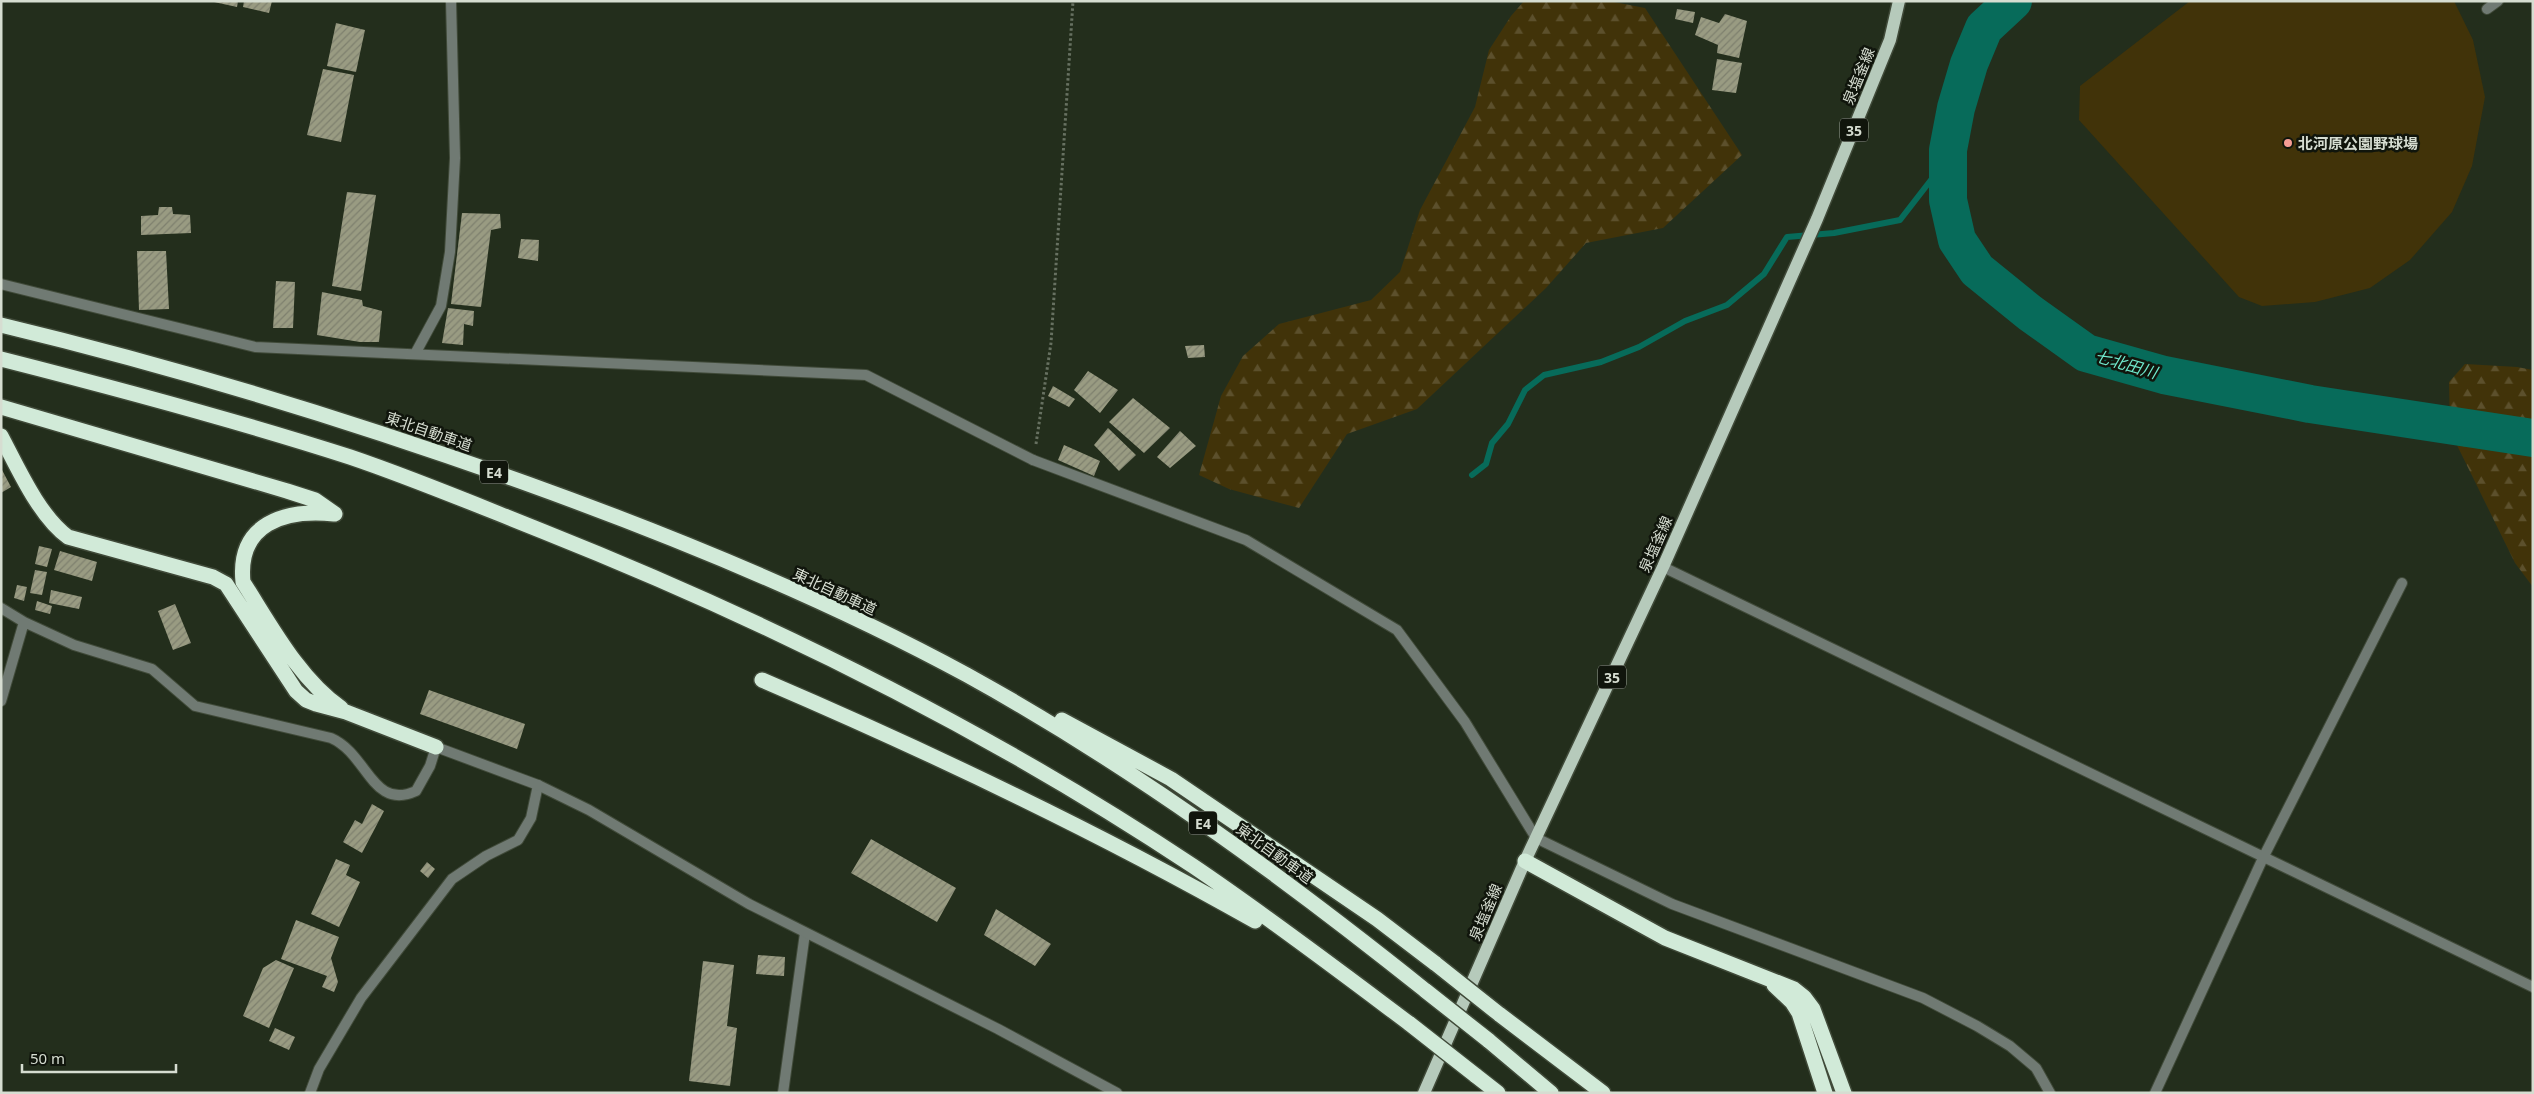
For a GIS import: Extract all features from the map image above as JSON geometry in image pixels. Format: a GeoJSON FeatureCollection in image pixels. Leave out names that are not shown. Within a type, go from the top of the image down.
{"type":"FeatureCollection","features":[{"type":"Feature","properties":{"kind":"highway","name":"東北自動車道"},"geometry":{"type":"LineString","coordinates":[[1,324],[194,375],[356,424],[582,504],[690,545],[881,631],[966,675],[1068,734],[1155,790],[1267,868],[1426,991],[1552,1093]]}},
{"type":"Feature","properties":{"kind":"highway","name":"E4"},"geometry":{"type":"LineString","coordinates":[[1,359],[206,412],[355,459],[491,511],[671,584],[800,644],[945,719],[1035,770],[1193,867],[1330,964],[1498,1093]]}},
{"type":"Feature","properties":{"kind":"highway"},"geometry":{"type":"LineString","coordinates":[[1,407],[286,490],[315,500],[335,514],[311,512],[294,515],[260,528],[249,539],[242,562],[242,573],[243,582],[270,625],[312,683],[329,700],[346,712]]}},
{"type":"Feature","properties":{"kind":"highway"},"geometry":{"type":"LineString","coordinates":[[1,436],[47,516],[58,530],[68,536],[213,577],[226,584],[296,691],[306,700],[346,712],[436,747]]}},
{"type":"Feature","properties":{"kind":"highway"},"geometry":{"type":"LineString","coordinates":[[966,675],[1088,732],[1171,779],[1377,920],[1603,1093]]}},
{"type":"Feature","properties":{"kind":"highway"},"geometry":{"type":"LineString","coordinates":[[762,680],[939,758],[1186,882],[1330,964]]}},
{"type":"Feature","properties":{"kind":"highway"},"geometry":{"type":"LineString","coordinates":[[1525,861],[1665,938],[1794,989],[1804,997],[1812,1009],[1844,1093]]}},
{"type":"Feature","properties":{"kind":"highway"},"geometry":{"type":"LineString","coordinates":[[1767,979],[1792,1002],[1799,1013],[1825,1093]]}},
{"type":"Feature","properties":{"kind":"main road","name":"泉塩釜線"},"geometry":{"type":"LineString","coordinates":[[1424,1093],[1525,861],[1663,567],[1799,261],[1890,40],[1899,1]]}},
{"type":"Feature","properties":{"kind":"street"},"geometry":{"type":"LineString","coordinates":[[415,354],[441,306],[450,252],[455,158],[451,1]]}},
{"type":"Feature","properties":{"kind":"street"},"geometry":{"type":"LineString","coordinates":[[2487,9],[2498,1]]}},
{"type":"Feature","properties":{"kind":"street"},"geometry":{"type":"LineString","coordinates":[[1,284],[255,347],[866,375],[1033,460],[1246,540],[1398,630],[1464,722],[1536,838],[1672,904],[1923,998],[1977,1026],[2010,1046],[2036,1068],[2050,1093]]}},
{"type":"Feature","properties":{"kind":"street"},"geometry":{"type":"LineString","coordinates":[[1663,567],[2533,987]]}},
{"type":"Feature","properties":{"kind":"street"},"geometry":{"type":"LineString","coordinates":[[2155,1093],[2263,858],[2402,583]]}},
{"type":"Feature","properties":{"kind":"street"},"geometry":{"type":"LineString","coordinates":[[1,608],[24,622],[74,645],[152,669],[196,706],[331,738],[344,744],[384,793],[396,796],[416,791],[430,766],[436,747],[538,785],[589,810],[750,904],[998,1028],[1117,1093]]}},
{"type":"Feature","properties":{"kind":"street"},"geometry":{"type":"LineString","coordinates":[[1,701],[24,622]]}},
{"type":"Feature","properties":{"kind":"street"},"geometry":{"type":"LineString","coordinates":[[310,1093],[319,1069],[361,998],[452,879],[486,856],[518,840],[531,818],[538,785]]}},
{"type":"Feature","properties":{"kind":"street"},"geometry":{"type":"LineString","coordinates":[[783,1093],[805,933]]}},
{"type":"Feature","properties":{"kind":"path"},"geometry":{"type":"LineString","coordinates":[[1033,460],[1051,342],[1074,1]]}},
{"type":"Feature","properties":{"kind":"green space"},"geometry":{"type":"Polygon","coordinates":[[[1524,1],[1609,1],[1645,8],[1742,155],[1663,228],[1586,243],[1546,288],[1417,409],[1347,434],[1299,508],[1229,489],[1199,475],[1221,396],[1243,356],[1279,324],[1371,300],[1400,272],[1420,210],[1475,107],[1489,50],[1511,16],[1524,1]]]}},
{"type":"Feature","properties":{"kind":"green space","name":"北河原公園野球場"},"geometry":{"type":"Polygon","coordinates":[[[2190,1],[2454,1],[2473,40],[2485,97],[2472,166],[2452,212],[2410,260],[2370,288],[2315,302],[2262,306],[2239,297],[2079,120],[2080,86],[2190,1]]]}},
{"type":"Feature","properties":{"kind":"green space"},"geometry":{"type":"Polygon","coordinates":[[[2465,364],[2517,367],[2533,370],[2533,587],[2515,563],[2450,431],[2449,382],[2465,364]]]}},
{"type":"Feature","properties":{"kind":"building"},"geometry":{"type":"Polygon","coordinates":[[[214,1],[238,1],[237,7],[214,1]]]}},
{"type":"Feature","properties":{"kind":"building"},"geometry":{"type":"Polygon","coordinates":[[[244,1],[272,1],[269,13],[243,7],[244,1]]]}},
{"type":"Feature","properties":{"kind":"building"},"geometry":{"type":"Polygon","coordinates":[[[1677,9],[1695,12],[1693,23],[1675,19],[1677,9]]]}},
{"type":"Feature","properties":{"kind":"building"},"geometry":{"type":"Polygon","coordinates":[[[1725,14],[1747,21],[1739,58],[1717,53],[1718,45],[1695,35],[1701,17],[1719,23],[1725,14]]]}},
{"type":"Feature","properties":{"kind":"building"},"geometry":{"type":"Polygon","coordinates":[[[336,23],[365,30],[356,72],[327,66],[336,23]]]}},
{"type":"Feature","properties":{"kind":"building"},"geometry":{"type":"Polygon","coordinates":[[[1717,59],[1742,63],[1736,93],[1712,90],[1717,59]]]}},
{"type":"Feature","properties":{"kind":"building"},"geometry":{"type":"Polygon","coordinates":[[[323,69],[354,75],[341,142],[307,135],[323,69]]]}},
{"type":"Feature","properties":{"kind":"building"},"geometry":{"type":"Polygon","coordinates":[[[347,192],[376,195],[361,291],[332,286],[347,192]]]}},
{"type":"Feature","properties":{"kind":"building"},"geometry":{"type":"Polygon","coordinates":[[[159,207],[172,207],[173,214],[190,215],[191,233],[141,235],[141,216],[158,215],[159,207]]]}},
{"type":"Feature","properties":{"kind":"building"},"geometry":{"type":"Polygon","coordinates":[[[462,213],[500,214],[501,228],[491,230],[481,307],[451,304],[462,213]]]}},
{"type":"Feature","properties":{"kind":"building"},"geometry":{"type":"Polygon","coordinates":[[[521,239],[539,240],[538,261],[518,258],[521,239]]]}},
{"type":"Feature","properties":{"kind":"building"},"geometry":{"type":"Polygon","coordinates":[[[137,251],[166,251],[169,309],[139,310],[137,251]]]}},
{"type":"Feature","properties":{"kind":"building"},"geometry":{"type":"Polygon","coordinates":[[[276,281],[295,282],[293,328],[273,328],[276,281]]]}},
{"type":"Feature","properties":{"kind":"building"},"geometry":{"type":"Polygon","coordinates":[[[322,292],[362,300],[363,306],[382,311],[379,342],[360,342],[317,335],[322,292]]]}},
{"type":"Feature","properties":{"kind":"building"},"geometry":{"type":"Polygon","coordinates":[[[448,308],[474,311],[473,326],[464,324],[463,345],[442,343],[448,308]]]}},
{"type":"Feature","properties":{"kind":"building"},"geometry":{"type":"Polygon","coordinates":[[[1204,345],[1205,357],[1188,358],[1185,346],[1204,345]]]}},
{"type":"Feature","properties":{"kind":"building"},"geometry":{"type":"Polygon","coordinates":[[[1088,371],[1118,390],[1100,413],[1074,390],[1088,371]]]}},
{"type":"Feature","properties":{"kind":"building"},"geometry":{"type":"Polygon","coordinates":[[[1053,386],[1075,399],[1069,407],[1048,396],[1053,386]]]}},
{"type":"Feature","properties":{"kind":"building"},"geometry":{"type":"Polygon","coordinates":[[[1133,398],[1170,428],[1144,453],[1109,422],[1133,398]]]}},
{"type":"Feature","properties":{"kind":"building"},"geometry":{"type":"Polygon","coordinates":[[[1108,428],[1136,455],[1119,471],[1094,445],[1108,428]]]}},
{"type":"Feature","properties":{"kind":"building"},"geometry":{"type":"Polygon","coordinates":[[[1180,431],[1196,446],[1170,468],[1157,457],[1180,431]]]}},
{"type":"Feature","properties":{"kind":"building"},"geometry":{"type":"Polygon","coordinates":[[[1064,445],[1100,461],[1094,476],[1058,460],[1064,445]]]}},
{"type":"Feature","properties":{"kind":"building"},"geometry":{"type":"Polygon","coordinates":[[[1,468],[11,487],[1,493],[1,468]]]}},
{"type":"Feature","properties":{"kind":"building"},"geometry":{"type":"Polygon","coordinates":[[[39,546],[52,549],[47,567],[35,564],[39,546]]]}},
{"type":"Feature","properties":{"kind":"building"},"geometry":{"type":"Polygon","coordinates":[[[60,551],[97,562],[92,581],[54,570],[60,551]]]}},
{"type":"Feature","properties":{"kind":"building"},"geometry":{"type":"Polygon","coordinates":[[[35,570],[47,572],[42,595],[30,593],[35,570]]]}},
{"type":"Feature","properties":{"kind":"building"},"geometry":{"type":"Polygon","coordinates":[[[17,585],[27,587],[24,601],[14,598],[17,585]]]}},
{"type":"Feature","properties":{"kind":"building"},"geometry":{"type":"Polygon","coordinates":[[[51,590],[82,597],[79,609],[49,603],[51,590]]]}},
{"type":"Feature","properties":{"kind":"building"},"geometry":{"type":"Polygon","coordinates":[[[37,601],[52,606],[50,614],[35,610],[37,601]]]}},
{"type":"Feature","properties":{"kind":"building"},"geometry":{"type":"Polygon","coordinates":[[[175,604],[191,643],[173,650],[158,611],[175,604]]]}},
{"type":"Feature","properties":{"kind":"building"},"geometry":{"type":"Polygon","coordinates":[[[429,690],[525,724],[517,749],[420,714],[429,690]]]}},
{"type":"Feature","properties":{"kind":"building"},"geometry":{"type":"Polygon","coordinates":[[[372,804],[384,811],[362,853],[343,842],[355,820],[362,824],[372,804]]]}},
{"type":"Feature","properties":{"kind":"building"},"geometry":{"type":"Polygon","coordinates":[[[871,839],[956,888],[937,922],[851,873],[871,839]]]}},
{"type":"Feature","properties":{"kind":"building"},"geometry":{"type":"Polygon","coordinates":[[[336,859],[350,865],[346,875],[360,882],[339,927],[311,914],[336,859]]]}},
{"type":"Feature","properties":{"kind":"building"},"geometry":{"type":"Polygon","coordinates":[[[427,862],[435,869],[428,878],[420,871],[427,862]]]}},
{"type":"Feature","properties":{"kind":"building"},"geometry":{"type":"Polygon","coordinates":[[[996,909],[1051,944],[1035,966],[984,935],[996,909]]]}},
{"type":"Feature","properties":{"kind":"building"},"geometry":{"type":"Polygon","coordinates":[[[296,920],[339,937],[331,958],[338,982],[334,992],[322,987],[327,976],[281,959],[296,920]]]}},
{"type":"Feature","properties":{"kind":"building"},"geometry":{"type":"Polygon","coordinates":[[[758,955],[785,957],[784,976],[756,974],[758,955]]]}},
{"type":"Feature","properties":{"kind":"building"},"geometry":{"type":"Polygon","coordinates":[[[276,960],[294,968],[269,1028],[243,1016],[263,968],[276,960]]]}},
{"type":"Feature","properties":{"kind":"building"},"geometry":{"type":"Polygon","coordinates":[[[703,961],[734,965],[727,1026],[737,1028],[730,1086],[689,1081],[703,961]]]}},
{"type":"Feature","properties":{"kind":"building"},"geometry":{"type":"Polygon","coordinates":[[[275,1028],[295,1037],[289,1050],[269,1041],[275,1028]]]}},
{"type":"Feature","properties":{"kind":"waterway","name":"七北田川"},"geometry":{"type":"LineString","coordinates":[[2013,1],[1984,28],[1969,64],[1956,108],[1948,150],[1948,200],[1957,240],[1977,270],[2030,313],[2086,353],[2164,375],[2310,404],[2533,438]]}},
{"type":"Feature","properties":{"kind":"waterway"},"geometry":{"type":"LineString","coordinates":[[1472,475],[1486,464],[1492,443],[1508,424],[1525,390],[1544,375],[1601,362],[1639,347],[1685,321],[1727,305],[1764,274],[1787,237],[1834,233],[1900,220],[1948,158]]}},
{"type":"Feature","properties":{"kind":"place","name":"北河原公園野球場"},"geometry":{"type":"Point","coordinates":[2288,143]}}]}
